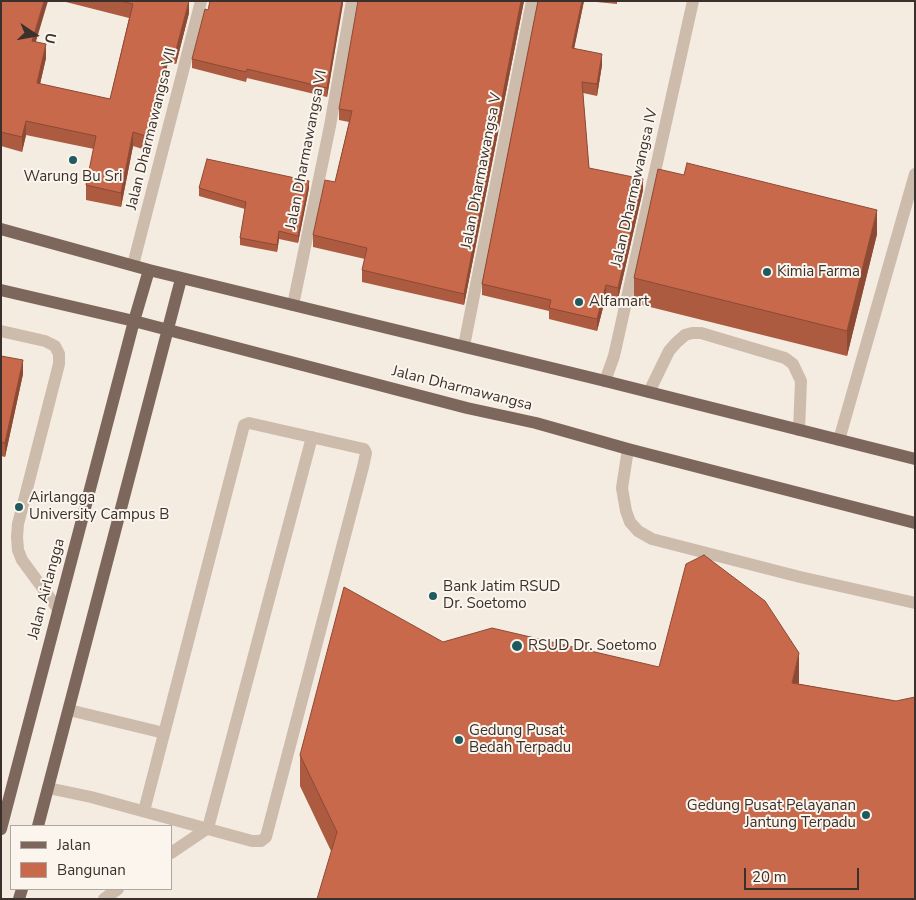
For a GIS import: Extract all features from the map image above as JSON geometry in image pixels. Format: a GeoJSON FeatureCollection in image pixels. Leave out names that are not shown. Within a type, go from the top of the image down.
{"type":"FeatureCollection","features":[{"type":"Feature","properties":{"kind":"main road"},"geometry":{"type":"LineString","coordinates":[[1,228],[181,279],[464,346],[915,459]]}},
{"type":"Feature","properties":{"kind":"main road","name":"Jalan Airlangga"},"geometry":{"type":"LineString","coordinates":[[1,829],[149,270]]}},
{"type":"Feature","properties":{"kind":"main road"},"geometry":{"type":"LineString","coordinates":[[38,825],[181,279]]}},
{"type":"Feature","properties":{"kind":"main road","name":"Jalan Dharmawangsa"},"geometry":{"type":"LineString","coordinates":[[1,290],[134,321],[467,408],[536,423],[628,449],[915,523]]}},
{"type":"Feature","properties":{"kind":"street","name":"Jalan Dharmawangsa VII"},"geometry":{"type":"LineString","coordinates":[[134,265],[201,1]]}},
{"type":"Feature","properties":{"kind":"street","name":"Jalan Dharmawangsa VI"},"geometry":{"type":"LineString","coordinates":[[293,305],[330,126],[352,1]]}},
{"type":"Feature","properties":{"kind":"street","name":"Jalan Dharmawangsa V"},"geometry":{"type":"LineString","coordinates":[[464,346],[532,1]]}},
{"type":"Feature","properties":{"kind":"street","name":"Jalan Dharmawangsa IV"},"geometry":{"type":"LineString","coordinates":[[605,381],[614,356],[693,1]]}},
{"type":"Feature","properties":{"kind":"street"},"geometry":{"type":"LineString","coordinates":[[839,440],[915,174]]}},
{"type":"Feature","properties":{"kind":"street"},"geometry":{"type":"LineString","coordinates":[[1,330],[45,341],[55,346],[59,354],[59,364],[18,524],[17,537],[18,550],[22,560],[58,609]]}},
{"type":"Feature","properties":{"kind":"street"},"geometry":{"type":"LineString","coordinates":[[649,392],[669,351],[676,343],[684,335],[701,333],[785,358],[793,364],[801,381],[799,430]]}},
{"type":"Feature","properties":{"kind":"street"},"geometry":{"type":"LineString","coordinates":[[48,788],[144,811],[252,841],[261,841],[266,837],[366,453],[364,449],[249,423],[244,425],[144,811]]}},
{"type":"Feature","properties":{"kind":"street"},"geometry":{"type":"LineString","coordinates":[[172,852],[208,828],[312,437]]}},
{"type":"Feature","properties":{"kind":"street"},"geometry":{"type":"LineString","coordinates":[[628,449],[622,488],[626,511],[630,522],[638,531],[652,539],[915,603]]}},
{"type":"Feature","properties":{"kind":"street"},"geometry":{"type":"LineString","coordinates":[[69,710],[164,733]]}},
{"type":"Feature","properties":{"kind":"street"},"geometry":{"type":"LineString","coordinates":[[104,899],[117,890]]}},
{"type":"Feature","properties":{"kind":"building"},"geometry":{"type":"Polygon","coordinates":[[[1,1],[44,1],[32,41],[46,44],[37,83],[110,99],[133,4],[121,1],[189,1],[176,50],[168,48],[149,137],[133,132],[121,193],[86,185],[96,136],[26,121],[22,137],[1,132],[1,1]]]}},
{"type":"Feature","properties":{"kind":"building"},"geometry":{"type":"Polygon","coordinates":[[[210,1],[342,1],[327,88],[247,69],[246,72],[192,59],[205,9],[208,10],[210,1]]]}},
{"type":"Feature","properties":{"kind":"building"},"geometry":{"type":"Polygon","coordinates":[[[358,1],[521,1],[464,294],[362,270],[367,248],[313,235],[325,180],[335,182],[352,111],[339,109],[358,1]]]}},
{"type":"Feature","properties":{"kind":"building"},"geometry":{"type":"Polygon","coordinates":[[[538,1],[582,1],[572,48],[602,54],[597,84],[582,82],[589,168],[643,179],[618,288],[606,285],[597,319],[549,308],[551,300],[482,284],[538,1]]]}},
{"type":"Feature","properties":{"kind":"building"},"geometry":{"type":"Polygon","coordinates":[[[207,159],[309,181],[298,236],[279,231],[277,245],[240,238],[246,202],[199,188],[207,159]]]}},
{"type":"Feature","properties":{"kind":"building","name":"Kimia Farma"},"geometry":{"type":"Polygon","coordinates":[[[687,163],[877,210],[847,331],[634,278],[658,169],[684,175],[687,163]]]}},
{"type":"Feature","properties":{"kind":"building"},"geometry":{"type":"Polygon","coordinates":[[[1,356],[23,360],[5,443],[1,442],[1,356]]]}},
{"type":"Feature","properties":{"kind":"building","name":"Gedung Pusat Bedah Terpadu"},"geometry":{"type":"Polygon","coordinates":[[[704,555],[765,601],[799,653],[792,683],[896,701],[915,697],[915,899],[317,899],[337,832],[300,755],[344,587],[443,642],[492,628],[659,667],[686,564],[704,555]]]}},
{"type":"Feature","properties":{"kind":"place","name":"Warung Bu Sri"},"geometry":{"type":"Point","coordinates":[73,160]}},
{"type":"Feature","properties":{"kind":"place","name":"Kimia Farma"},"geometry":{"type":"Point","coordinates":[767,272]}},
{"type":"Feature","properties":{"kind":"place","name":"Alfamart"},"geometry":{"type":"Point","coordinates":[579,302]}},
{"type":"Feature","properties":{"kind":"place","name":"Airlangga University Campus B"},"geometry":{"type":"Point","coordinates":[19,507]}},
{"type":"Feature","properties":{"kind":"place","name":"Bank Jatim RSUD Dr. Soetomo"},"geometry":{"type":"Point","coordinates":[433,596]}},
{"type":"Feature","properties":{"kind":"place","name":"RSUD Dr. Soetomo"},"geometry":{"type":"Point","coordinates":[517,646]}},
{"type":"Feature","properties":{"kind":"place","name":"Gedung Pusat Bedah Terpadu"},"geometry":{"type":"Point","coordinates":[459,740]}},
{"type":"Feature","properties":{"kind":"place","name":"Gedung Pusat Pelayanan Jantung Terpadu"},"geometry":{"type":"Point","coordinates":[866,815]}}]}
